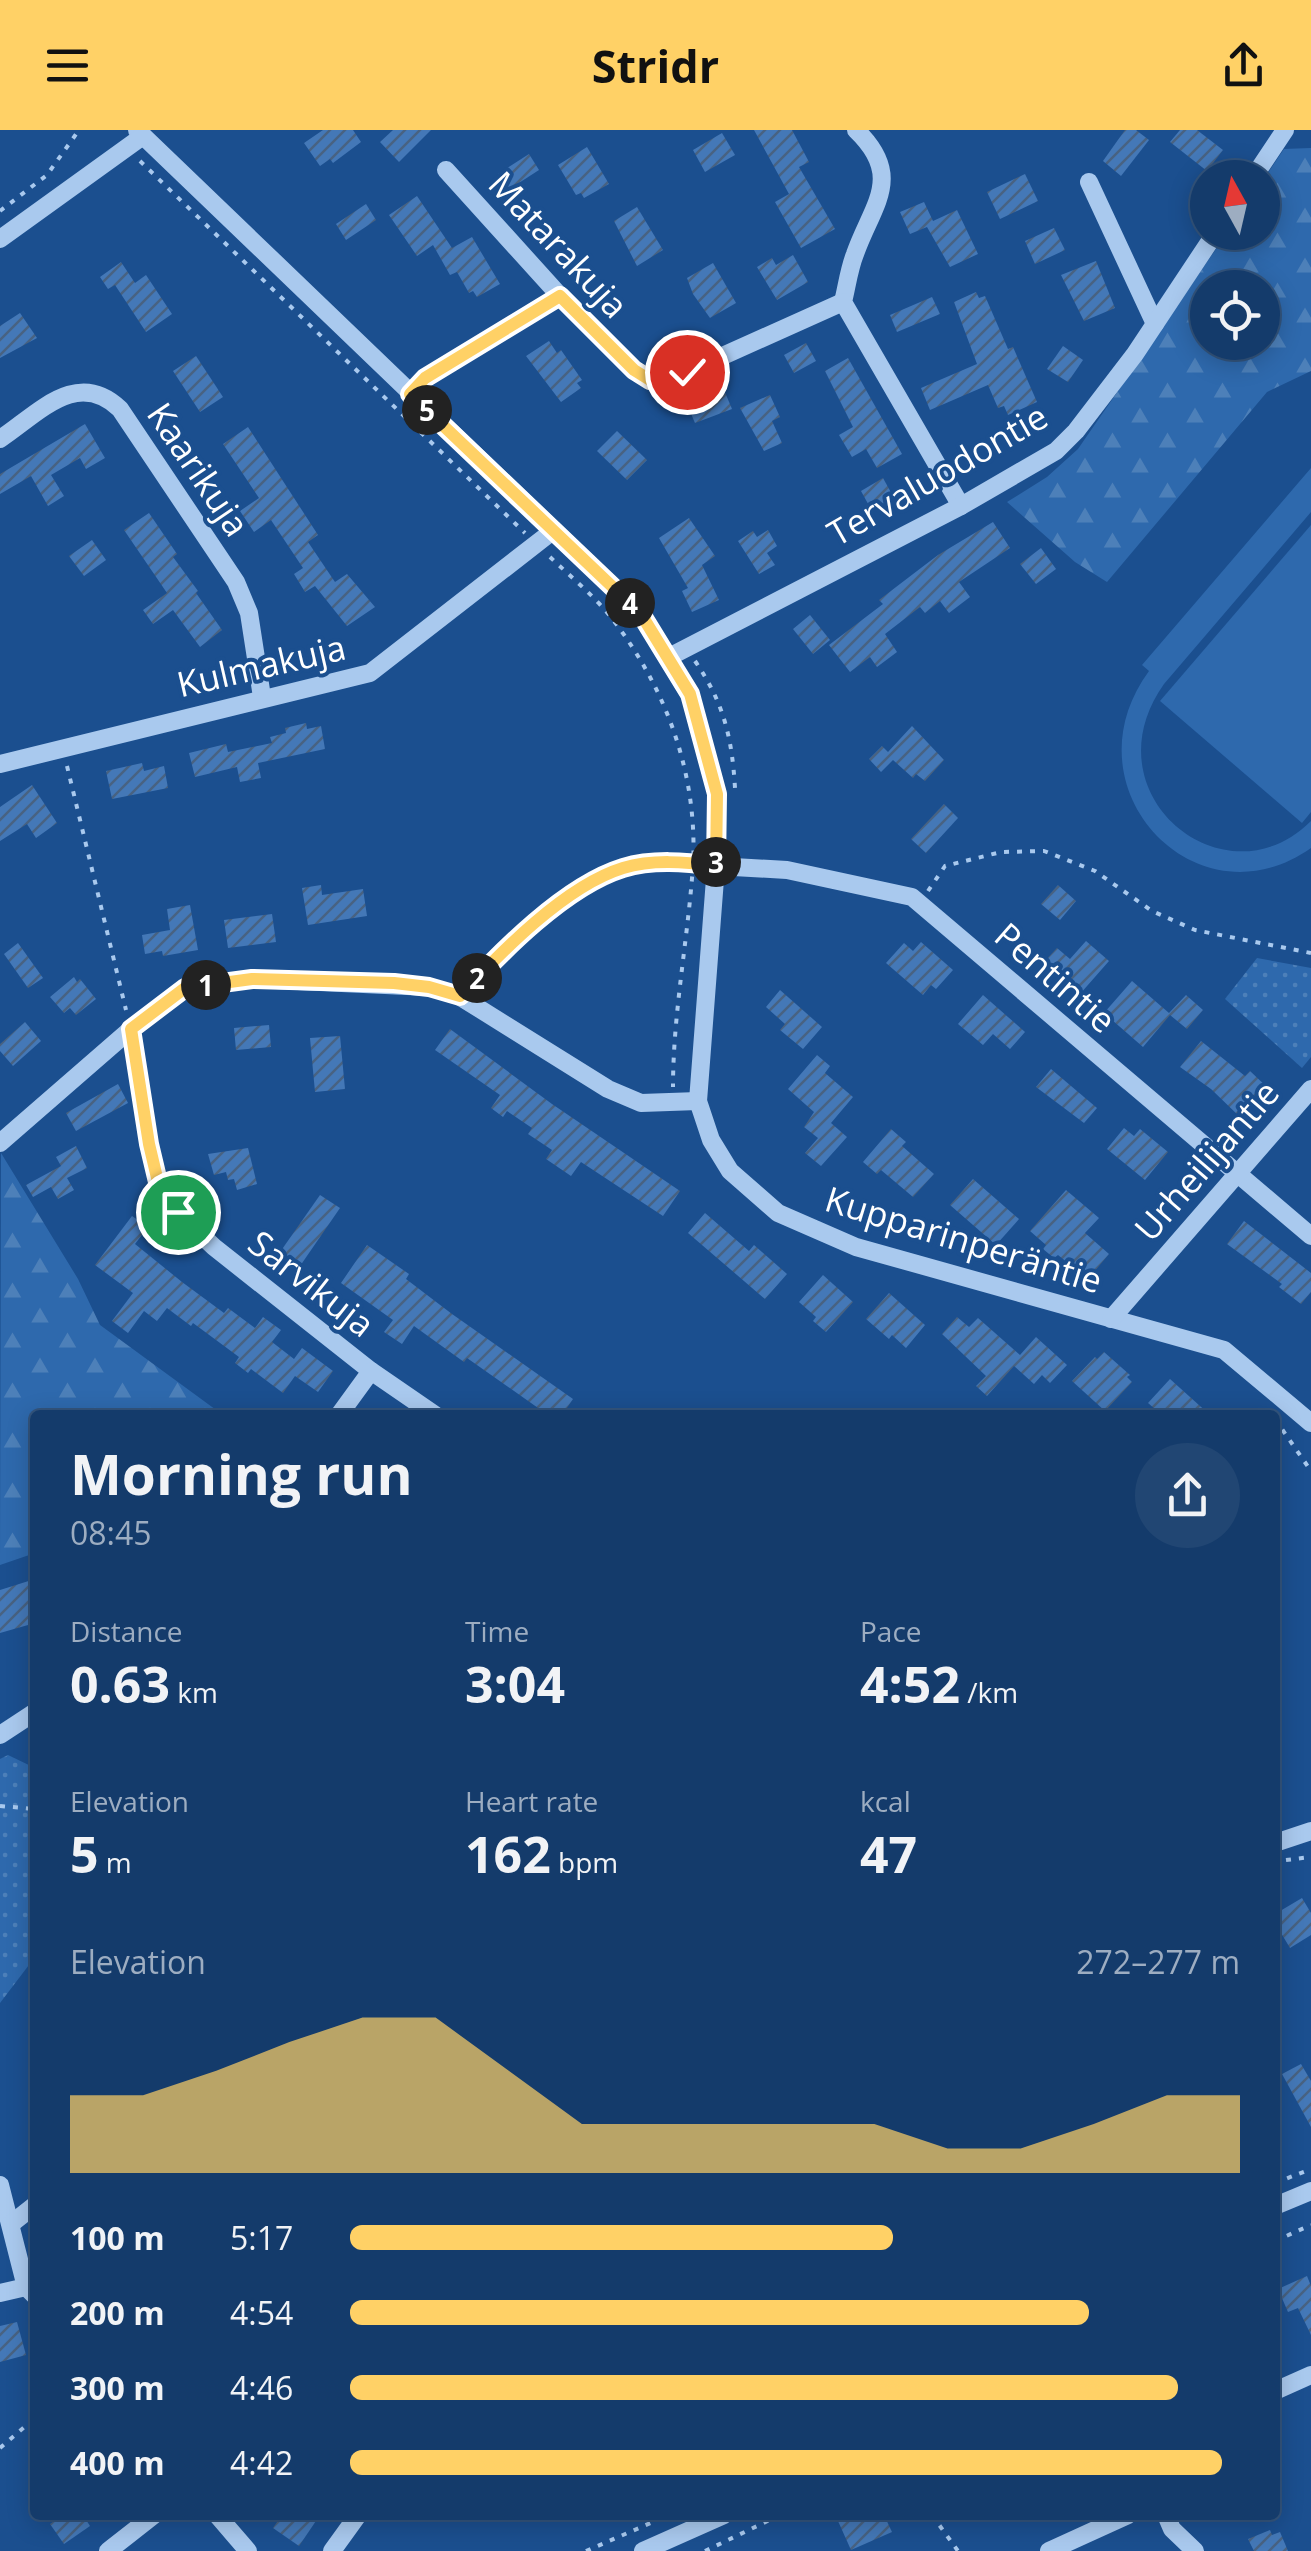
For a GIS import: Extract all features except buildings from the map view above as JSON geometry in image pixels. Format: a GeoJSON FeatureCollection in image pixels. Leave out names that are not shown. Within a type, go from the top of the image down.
{"type":"FeatureCollection","features":[{"type":"Feature","properties":{"kind":"street"},"geometry":{"type":"LineString","coordinates":[[856,130],[873,152],[883,182],[880,200],[855,253],[842,302],[961,506]]}},
{"type":"Feature","properties":{"kind":"street"},"geometry":{"type":"LineString","coordinates":[[1265,160],[1285,130]]}},
{"type":"Feature","properties":{"kind":"street"},"geometry":{"type":"LineString","coordinates":[[0,240],[140,133],[641,614],[690,694],[717,794],[716,866],[698,1100],[641,1103],[608,1090],[460,996],[429,987],[252,979],[185,988],[131,1029],[0,1144]]}},
{"type":"Feature","properties":{"kind":"street","name":"Matarakuja"},"geometry":{"type":"LineString","coordinates":[[446,170],[560,296],[634,370],[650,380],[687,372],[842,302]]}},
{"type":"Feature","properties":{"kind":"street"},"geometry":{"type":"LineString","coordinates":[[1088,182],[1155,324]]}},
{"type":"Feature","properties":{"kind":"street","name":"Tervaluodontie"},"geometry":{"type":"LineString","coordinates":[[669,658],[961,506],[1056,451],[1088,416],[1204,250]]}},
{"type":"Feature","properties":{"kind":"street","name":"Kaarikuja"},"geometry":{"type":"LineString","coordinates":[[0,439],[68,393],[84,390],[104,394],[120,410],[236,582],[249,613],[262,697]]}},
{"type":"Feature","properties":{"kind":"street","name":"Kulmakuja"},"geometry":{"type":"LineString","coordinates":[[0,764],[370,672],[554,530]]}},
{"type":"Feature","properties":{"kind":"street","name":"Pentintie"},"geometry":{"type":"LineString","coordinates":[[716,866],[787,870],[912,897],[1311,1236]]}},
{"type":"Feature","properties":{"kind":"street","name":"Sarvikuja"},"geometry":{"type":"LineString","coordinates":[[131,1029],[158,1182],[178,1212],[214,1247],[371,1371],[428,1410]]}},
{"type":"Feature","properties":{"kind":"street","name":"Urheilijantie"},"geometry":{"type":"LineString","coordinates":[[1111,1318],[1311,1089]]}},
{"type":"Feature","properties":{"kind":"street","name":"Kupparinperäntie"},"geometry":{"type":"LineString","coordinates":[[698,1100],[711,1140],[730,1171],[778,1213],[856,1247],[1224,1350],[1311,1423]]}},
{"type":"Feature","properties":{"kind":"street"},"geometry":{"type":"LineString","coordinates":[[343,1410],[371,1371]]}},
{"type":"Feature","properties":{"kind":"street"},"geometry":{"type":"LineString","coordinates":[[0,1735],[30,1715]]}},
{"type":"Feature","properties":{"kind":"street"},"geometry":{"type":"LineString","coordinates":[[1280,1841],[1311,1831]]}},
{"type":"Feature","properties":{"kind":"street"},"geometry":{"type":"LineString","coordinates":[[0,2185],[30,2291],[0,2293]]}},
{"type":"Feature","properties":{"kind":"street"},"geometry":{"type":"LineString","coordinates":[[1280,2204],[1311,2192]]}},
{"type":"Feature","properties":{"kind":"street"},"geometry":{"type":"LineString","coordinates":[[11,2224],[30,2209]]}},
{"type":"Feature","properties":{"kind":"street"},"geometry":{"type":"LineString","coordinates":[[1280,2389],[1311,2375]]}},
{"type":"Feature","properties":{"kind":"street"},"geometry":{"type":"LineString","coordinates":[[108,2551],[148,2520]]}},
{"type":"Feature","properties":{"kind":"street"},"geometry":{"type":"LineString","coordinates":[[220,2520],[248,2551]]}},
{"type":"Feature","properties":{"kind":"street"},"geometry":{"type":"LineString","coordinates":[[332,2551],[354,2520]]}},
{"type":"Feature","properties":{"kind":"street"},"geometry":{"type":"LineString","coordinates":[[643,2551],[713,2520]]}},
{"type":"Feature","properties":{"kind":"street"},"geometry":{"type":"LineString","coordinates":[[1049,2551],[1117,2520]]}},
{"type":"Feature","properties":{"kind":"street"},"geometry":{"type":"LineString","coordinates":[[1168,2520],[1195,2551]]}},
{"type":"Feature","properties":{"kind":"path"},"geometry":{"type":"LineString","coordinates":[[0,211],[47,175],[80,130]]}},
{"type":"Feature","properties":{"kind":"path"},"geometry":{"type":"LineString","coordinates":[[410,394],[425,378],[560,296]]}},
{"type":"Feature","properties":{"kind":"path"},"geometry":{"type":"LineString","coordinates":[[62,746],[131,1029]]}},
{"type":"Feature","properties":{"kind":"path"},"geometry":{"type":"LineString","coordinates":[[920,903],[945,866],[1001,852],[1044,851],[1096,871],[1152,910],[1195,930],[1311,953]]}},
{"type":"Feature","properties":{"kind":"path"},"geometry":{"type":"LineString","coordinates":[[460,996],[531,925],[607,876],[648,862],[716,866]]}},
{"type":"Feature","properties":{"kind":"path"},"geometry":{"type":"LineString","coordinates":[[1280,1426],[1311,1471]]}},
{"type":"Feature","properties":{"kind":"path"},"geometry":{"type":"LineString","coordinates":[[0,1806],[30,1808]]}},
{"type":"Feature","properties":{"kind":"path"},"geometry":{"type":"LineString","coordinates":[[1280,1861],[1311,1857]]}},
{"type":"Feature","properties":{"kind":"path"},"geometry":{"type":"LineString","coordinates":[[1280,2181],[1311,2168]]}},
{"type":"Feature","properties":{"kind":"path"},"geometry":{"type":"LineString","coordinates":[[1280,2238],[1311,2225]]}},
{"type":"Feature","properties":{"kind":"path"},"geometry":{"type":"LineString","coordinates":[[0,2448],[30,2422]]}},
{"type":"Feature","properties":{"kind":"path"},"geometry":{"type":"LineString","coordinates":[[586,2551],[656,2520]]}},
{"type":"Feature","properties":{"kind":"path"},"geometry":{"type":"LineString","coordinates":[[705,2551],[770,2520]]}},
{"type":"Feature","properties":{"kind":"path"},"geometry":{"type":"LineString","coordinates":[[936,2520],[958,2551]]}},
{"type":"Feature","properties":{"kind":"path"},"geometry":{"type":"LineString","coordinates":[[601,2544],[604,2551]]}},
{"type":"Feature","properties":{"kind":"green space"},"geometry":{"type":"Polygon","coordinates":[[[1311,148],[1311,371],[1267,392],[1107,582],[1075,562],[1007,502],[1047,477],[1078,449],[1190,287],[1190,360],[1280,360],[1280,270],[1201,270],[1215,250],[1280,250],[1280,160],[1277,160],[1284,149],[1311,148]]]}},
{"type":"Feature","properties":{"kind":"green space"},"geometry":{"type":"Polygon","coordinates":[[[1311,468],[1311,512],[1164,684],[1144,725],[1142,764],[1154,798],[1176,826],[1206,844],[1241,851],[1277,844],[1311,821],[1311,848],[1268,868],[1226,871],[1187,858],[1155,834],[1132,800],[1122,759],[1127,716],[1149,671],[1142,665],[1311,468]]]}},
{"type":"Feature","properties":{"kind":"green space"},"geometry":{"type":"Polygon","coordinates":[[[1311,525],[1311,812],[1302,823],[1160,701],[1311,525]]]}},
{"type":"Feature","properties":{"kind":"green space"},"geometry":{"type":"Polygon","coordinates":[[[1257,958],[1311,968],[1311,1057],[1302,1068],[1225,999],[1257,958]]]}},
{"type":"Feature","properties":{"kind":"green space"},"geometry":{"type":"Polygon","coordinates":[[[1,1153],[78,1279],[100,1325],[216,1410],[30,1410],[30,1555],[0,1565],[1,1153]]]}},
{"type":"Feature","properties":{"kind":"green space"},"geometry":{"type":"Polygon","coordinates":[[[8,1755],[30,1766],[30,1964],[0,2003],[0,1759],[8,1755]]]}},
{"type":"Feature","properties":{"kind":"route"},"geometry":{"type":"LineString","coordinates":[[178,1212],[158,1182],[131,1029],[185,988],[252,979],[394,983],[460,996],[531,925],[594,882],[648,862],[716,866],[717,794],[690,694],[641,614],[410,394],[425,378],[560,296],[634,370],[650,380],[687,372]]}}]}
